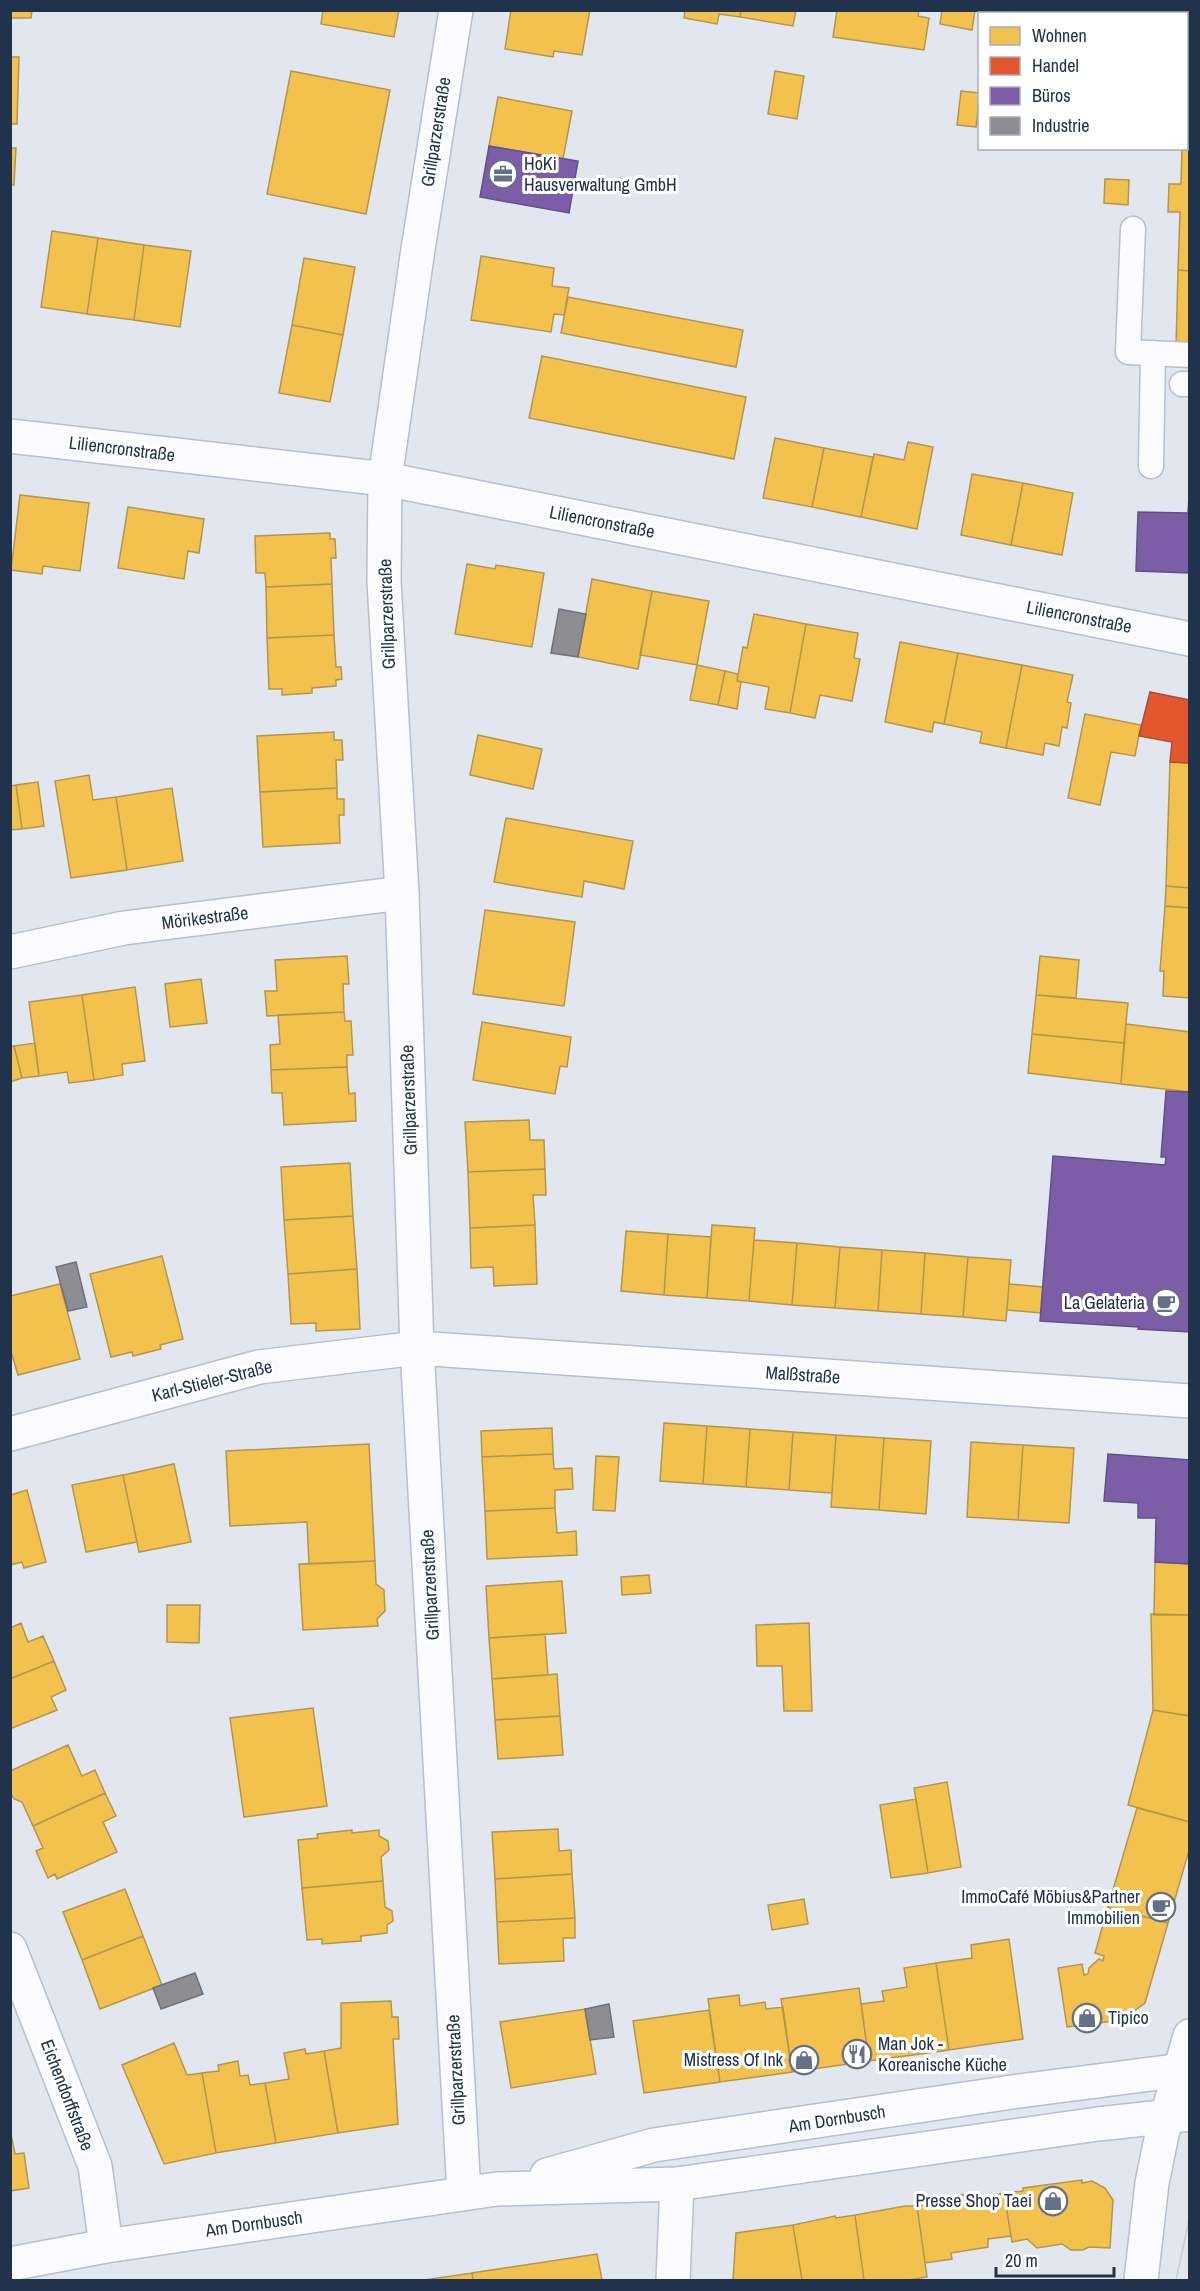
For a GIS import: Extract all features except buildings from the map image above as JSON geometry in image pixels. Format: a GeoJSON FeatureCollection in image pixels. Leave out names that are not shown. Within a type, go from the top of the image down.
{"type":"FeatureCollection","features":[{"type":"Feature","properties":{"kind":"street","name":"Grillparzerstraße"},"geometry":{"type":"LineString","coordinates":[[456,10],[385,479],[384,581],[402,893],[417,1348],[464,2193]]}},
{"type":"Feature","properties":{"kind":"street","name":"Liliencronstraße"},"geometry":{"type":"LineString","coordinates":[[10,436],[385,479],[1190,639]]}},
{"type":"Feature","properties":{"kind":"street","name":"Mörikestraße"},"geometry":{"type":"LineString","coordinates":[[10,952],[124,928],[402,893]]}},
{"type":"Feature","properties":{"kind":"street","name":"Malßstraße"},"geometry":{"type":"LineString","coordinates":[[417,1348],[1190,1401]]}},
{"type":"Feature","properties":{"kind":"street","name":"Karl-Stieler-Straße"},"geometry":{"type":"LineString","coordinates":[[10,1434],[259,1367],[417,1348]]}},
{"type":"Feature","properties":{"kind":"street","name":"Eichendorffstraße"},"geometry":{"type":"LineString","coordinates":[[10,1949],[95,2166],[106,2246]]}},
{"type":"Feature","properties":{"kind":"street"},"geometry":{"type":"LineString","coordinates":[[1141,2280],[1152,2183],[1162,2134],[1179,2115],[1190,2036]]}},
{"type":"Feature","properties":{"kind":"street","name":"Am Dornbusch"},"geometry":{"type":"LineString","coordinates":[[497,2189],[654,2145],[1185,2069]]}},
{"type":"Feature","properties":{"kind":"street","name":"Am Dornbusch"},"geometry":{"type":"LineString","coordinates":[[10,2264],[106,2246],[464,2193],[497,2189],[677,2184],[1098,2124],[1179,2115]]}},
{"type":"Feature","properties":{"kind":"street"},"geometry":{"type":"LineString","coordinates":[[673,2280],[677,2184]]}},
{"type":"Feature","properties":{"kind":"lane"},"geometry":{"type":"LineString","coordinates":[[1133,229],[1128,352],[1190,355]]}},
{"type":"Feature","properties":{"kind":"lane"},"geometry":{"type":"LineString","coordinates":[[1151,466],[1153,353]]}},
{"type":"Feature","properties":{"kind":"tram line"},"geometry":{"type":"LineString","coordinates":[[1176,2280],[1190,2215]]}},
{"type":"Feature","properties":{"kind":"place","name":"HoKi Hausverwaltung GmbH"},"geometry":{"type":"Point","coordinates":[503,174]}},
{"type":"Feature","properties":{"kind":"place","name":"La Gelateria"},"geometry":{"type":"Point","coordinates":[1166,1303]}},
{"type":"Feature","properties":{"kind":"place","name":"ImmoCafé Möbius&Partner Immobilien"},"geometry":{"type":"Point","coordinates":[1161,1907]}},
{"type":"Feature","properties":{"kind":"place","name":"Tipico"},"geometry":{"type":"Point","coordinates":[1087,2018]}},
{"type":"Feature","properties":{"kind":"place","name":"Man Jok - Koreanische Küche"},"geometry":{"type":"Point","coordinates":[857,2054]}},
{"type":"Feature","properties":{"kind":"place","name":"Mistress Of Ink"},"geometry":{"type":"Point","coordinates":[804,2060]}},
{"type":"Feature","properties":{"kind":"place","name":"Presse Shop Taei"},"geometry":{"type":"Point","coordinates":[1053,2201]}}]}
